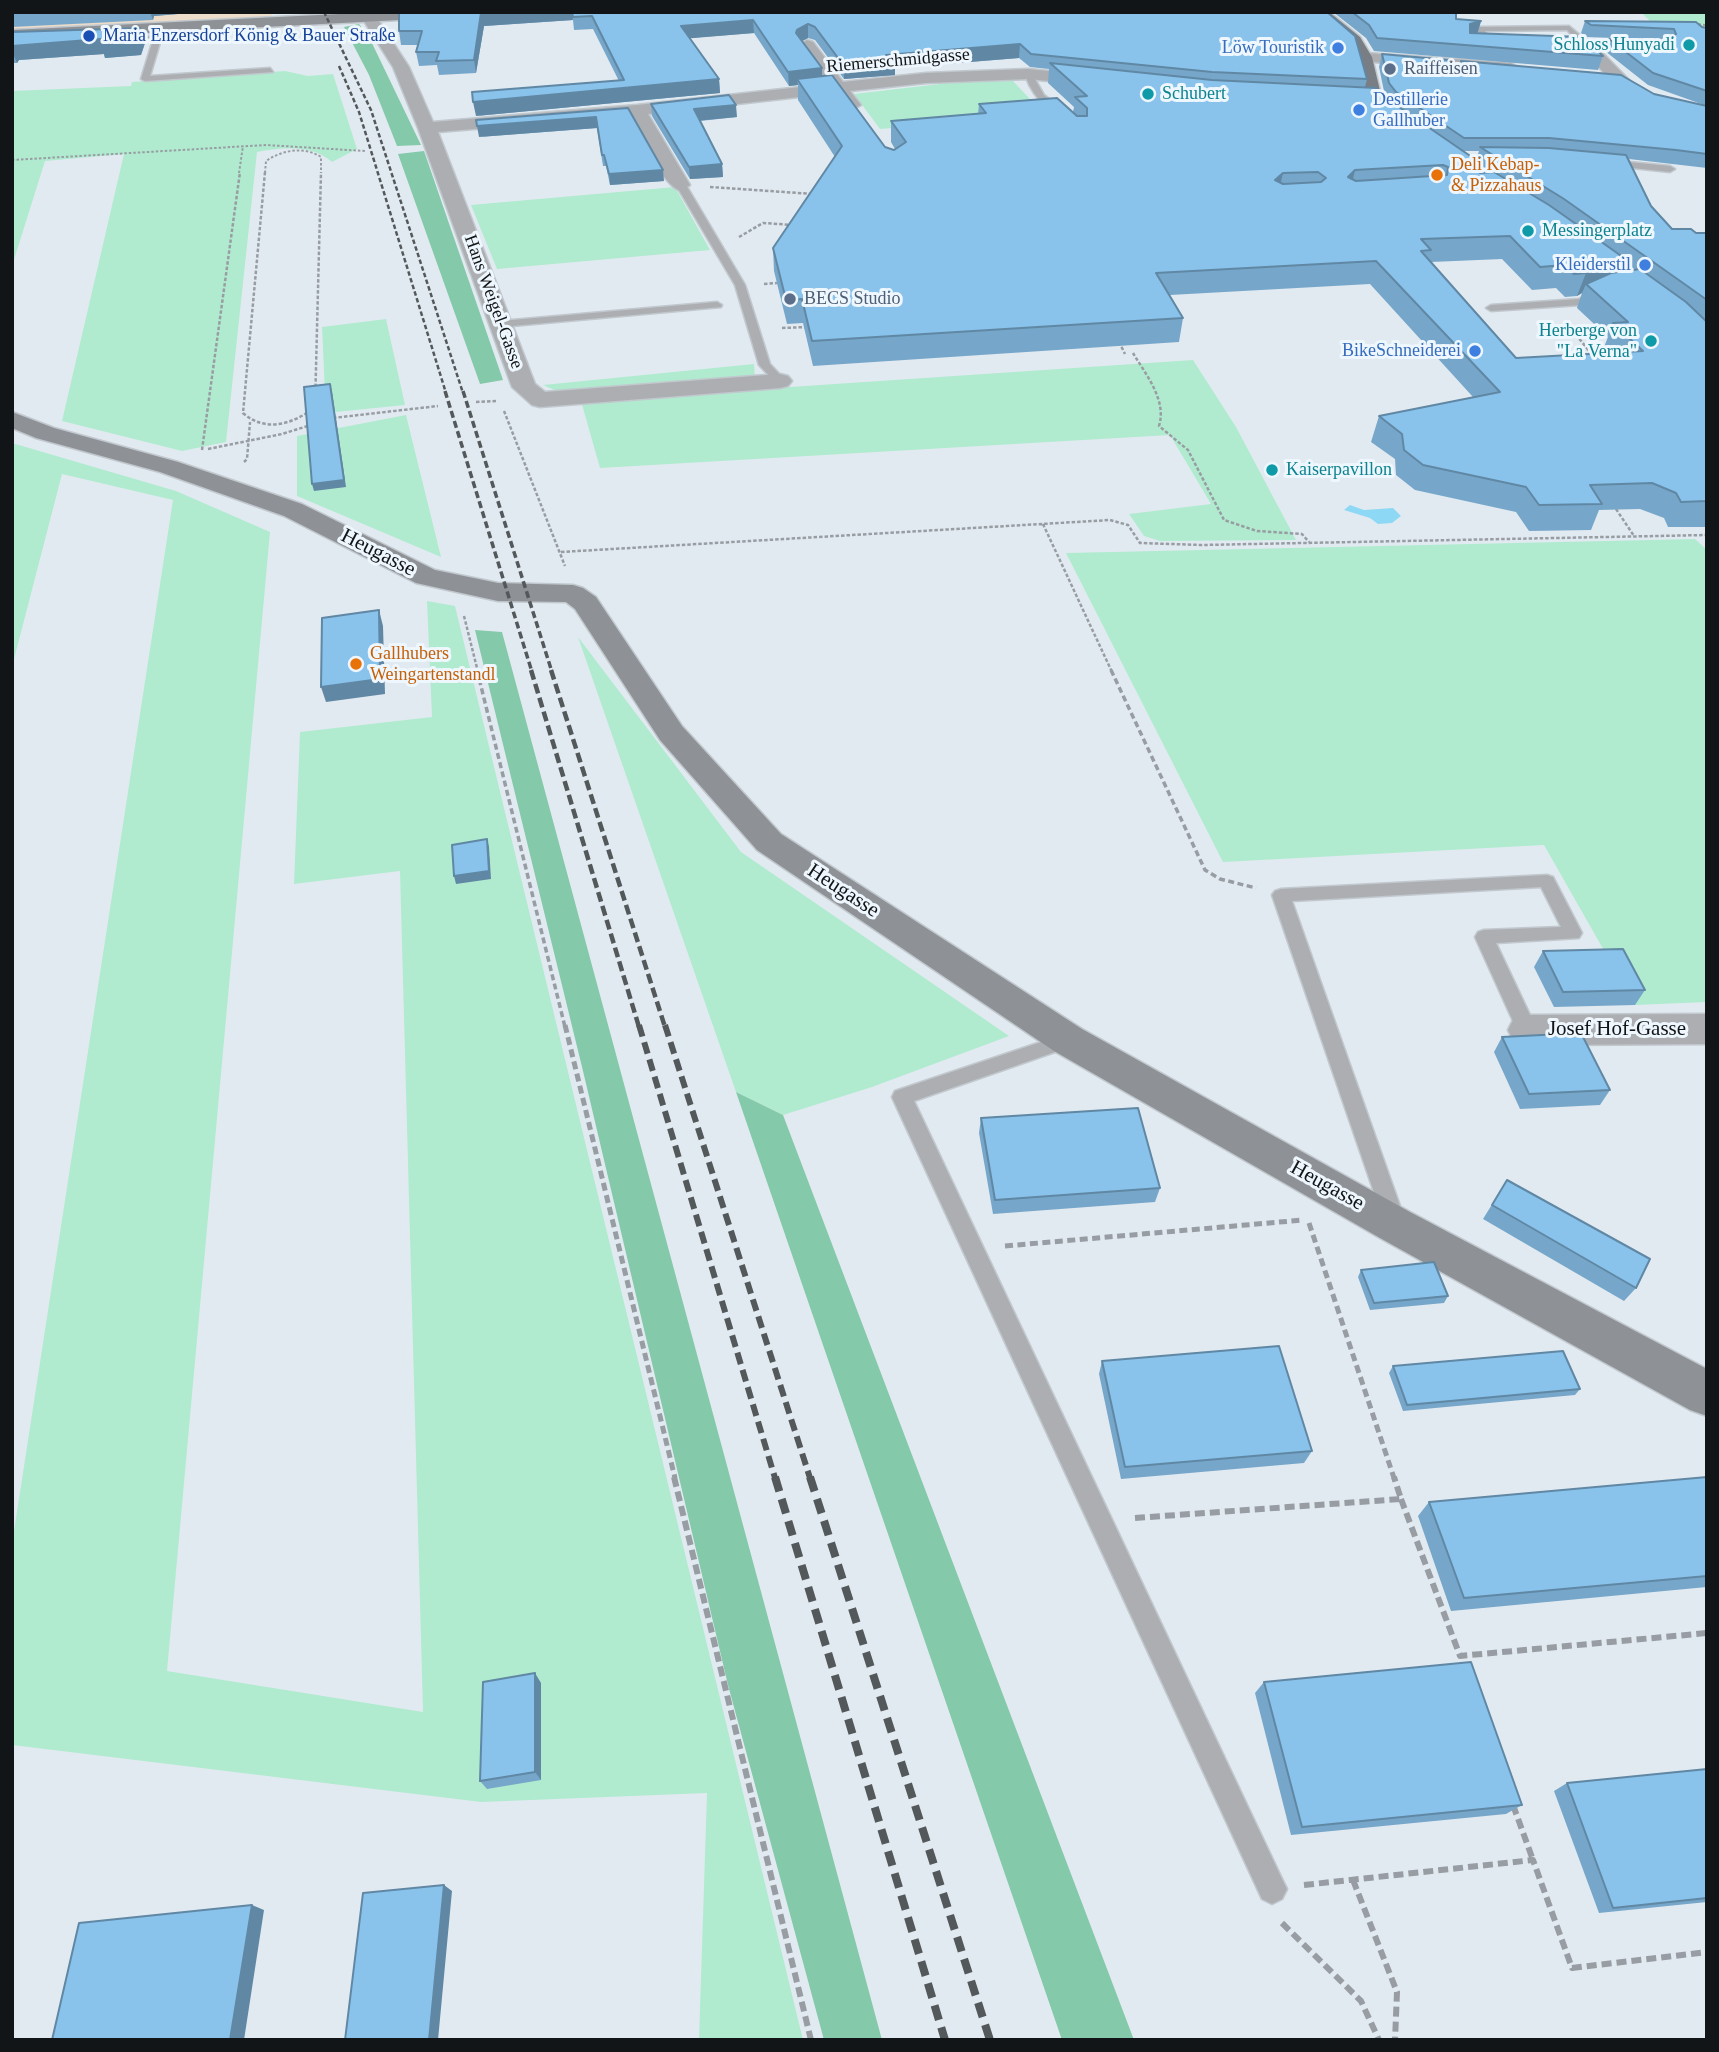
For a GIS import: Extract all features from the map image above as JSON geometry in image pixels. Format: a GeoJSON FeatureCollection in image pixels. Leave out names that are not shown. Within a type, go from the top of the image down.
{"type":"FeatureCollection","features":[{"type":"Feature","properties":{"kind":"main road"},"geometry":{"type":"LineString","coordinates":[[1319,12],[1363,46],[1367,101],[1419,134]]}},
{"type":"Feature","properties":{"kind":"street"},"geometry":{"type":"LineString","coordinates":[[12,35],[477,12]]}},
{"type":"Feature","properties":{"kind":"street","name":"Hans Weigel-Gasse"},"geometry":{"type":"LineString","coordinates":[[370,18],[401,67],[428,128],[524,387],[540,400],[780,381]]}},
{"type":"Feature","properties":{"kind":"street"},"geometry":{"type":"LineString","coordinates":[[1462,41],[1610,44]]}},
{"type":"Feature","properties":{"kind":"street"},"geometry":{"type":"LineString","coordinates":[[1584,43],[1627,83],[1594,77]]}},
{"type":"Feature","properties":{"kind":"street"},"geometry":{"type":"LineString","coordinates":[[807,45],[863,120]]}},
{"type":"Feature","properties":{"kind":"street"},"geometry":{"type":"LineString","coordinates":[[1363,46],[1451,68],[1527,70],[1520,52]]}},
{"type":"Feature","properties":{"kind":"street","name":"Riemerschmidgasse"},"geometry":{"type":"LineString","coordinates":[[428,128],[637,110],[926,78],[1028,74],[1119,84]]}},
{"type":"Feature","properties":{"kind":"street"},"geometry":{"type":"LineString","coordinates":[[637,110],[675,179],[681,185]]}},
{"type":"Feature","properties":{"kind":"street","name":"Heugasse"},"geometry":{"type":"LineString","coordinates":[[12,419],[46,433],[219,483],[293,510],[426,577],[498,592],[573,594],[586,603],[671,733],[769,842],[1068,1040],[1395,1225],[1707,1394]]}},
{"type":"Feature","properties":{"kind":"street","name":"Josef Hof-Gasse"},"geometry":{"type":"LineString","coordinates":[[1527,1030],[1707,1029]]}},
{"type":"Feature","properties":{"kind":"lane"},"geometry":{"type":"LineString","coordinates":[[12,43],[157,37],[228,25]]}},
{"type":"Feature","properties":{"kind":"lane"},"geometry":{"type":"LineString","coordinates":[[1489,42],[1480,29],[1579,27]]}},
{"type":"Feature","properties":{"kind":"lane"},"geometry":{"type":"LineString","coordinates":[[1569,28],[1584,43]]}},
{"type":"Feature","properties":{"kind":"lane"},"geometry":{"type":"LineString","coordinates":[[157,37],[145,79],[270,70]]}},
{"type":"Feature","properties":{"kind":"lane"},"geometry":{"type":"LineString","coordinates":[[1028,74],[1041,97],[1059,109],[1073,125]]}},
{"type":"Feature","properties":{"kind":"lane"},"geometry":{"type":"LineString","coordinates":[[1594,162],[1670,169]]}},
{"type":"Feature","properties":{"kind":"lane"},"geometry":{"type":"LineString","coordinates":[[681,185],[740,285],[765,365],[780,381]]}},
{"type":"Feature","properties":{"kind":"lane"},"geometry":{"type":"LineString","coordinates":[[1491,309],[1581,302],[1598,291],[1609,290]]}},
{"type":"Feature","properties":{"kind":"lane"},"geometry":{"type":"LineString","coordinates":[[501,324],[717,305]]}},
{"type":"Feature","properties":{"kind":"lane"},"geometry":{"type":"LineString","coordinates":[[1395,1225],[1281,895],[1547,881],[1573,933],[1484,937],[1527,1030]]}},
{"type":"Feature","properties":{"kind":"lane"},"geometry":{"type":"LineString","coordinates":[[1068,1040],[902,1097],[1272,1889]]}},
{"type":"Feature","properties":{"kind":"path"},"geometry":{"type":"LineString","coordinates":[[1684,23],[1707,25]]}},
{"type":"Feature","properties":{"kind":"path"},"geometry":{"type":"LineString","coordinates":[[12,160],[243,146],[298,146],[337,153],[365,151]]}},
{"type":"Feature","properties":{"kind":"path"},"geometry":{"type":"LineString","coordinates":[[202,450],[243,146]]}},
{"type":"Feature","properties":{"kind":"path"},"geometry":{"type":"LineString","coordinates":[[219,483],[247,459],[250,422],[243,413],[266,161],[287,152],[315,153],[321,157],[315,407],[306,416],[288,423],[267,425],[250,422]]}},
{"type":"Feature","properties":{"kind":"path"},"geometry":{"type":"LineString","coordinates":[[681,185],[813,194]]}},
{"type":"Feature","properties":{"kind":"path"},"geometry":{"type":"LineString","coordinates":[[717,250],[763,223],[804,226]]}},
{"type":"Feature","properties":{"kind":"path"},"geometry":{"type":"LineString","coordinates":[[1551,304],[1595,357],[1583,357]]}},
{"type":"Feature","properties":{"kind":"path"},"geometry":{"type":"LineString","coordinates":[[753,330],[819,326]]}},
{"type":"Feature","properties":{"kind":"path"},"geometry":{"type":"LineString","coordinates":[[1114,332],[1125,354]]}},
{"type":"Feature","properties":{"kind":"path"},"geometry":{"type":"LineString","coordinates":[[1133,353],[1157,394],[1162,416],[1159,426],[1163,433],[1188,449],[1220,517],[1255,531],[1302,534],[1309,543]]}},
{"type":"Feature","properties":{"kind":"path"},"geometry":{"type":"LineString","coordinates":[[500,400],[561,552],[573,594]]}},
{"type":"Feature","properties":{"kind":"path"},"geometry":{"type":"LineString","coordinates":[[332,418],[438,406]]}},
{"type":"Feature","properties":{"kind":"path"},"geometry":{"type":"LineString","coordinates":[[193,452],[282,434],[319,422]]}},
{"type":"Feature","properties":{"kind":"path"},"geometry":{"type":"LineString","coordinates":[[1616,509],[1634,536]]}},
{"type":"Feature","properties":{"kind":"path"},"geometry":{"type":"LineString","coordinates":[[561,552],[1110,520],[1128,525],[1140,543],[1202,545],[1707,535]]}},
{"type":"Feature","properties":{"kind":"path"},"geometry":{"type":"LineString","coordinates":[[1043,524],[1205,870],[1220,879],[1281,895]]}},
{"type":"Feature","properties":{"kind":"path"},"geometry":{"type":"LineString","coordinates":[[464,614],[583,1090],[728,1705],[811,2040]]}},
{"type":"Feature","properties":{"kind":"path"},"geometry":{"type":"LineString","coordinates":[[972,1249],[1307,1219],[1401,1499],[1465,1669]]}},
{"type":"Feature","properties":{"kind":"path"},"geometry":{"type":"LineString","coordinates":[[1099,1520],[1401,1499]]}},
{"type":"Feature","properties":{"kind":"path"},"geometry":{"type":"LineString","coordinates":[[1460,1656],[1707,1633]]}},
{"type":"Feature","properties":{"kind":"path"},"geometry":{"type":"LineString","coordinates":[[1510,1796],[1572,1968],[1707,1952]]}},
{"type":"Feature","properties":{"kind":"path"},"geometry":{"type":"LineString","coordinates":[[1272,1889],[1533,1860]]}},
{"type":"Feature","properties":{"kind":"path"},"geometry":{"type":"LineString","coordinates":[[1353,1880],[1396,1992],[1395,2040]]}},
{"type":"Feature","properties":{"kind":"path"},"geometry":{"type":"LineString","coordinates":[[1279,1919],[1361,2001],[1379,2040]]}},
{"type":"Feature","properties":{"kind":"shaded area"},"geometry":{"type":"Polygon","coordinates":[[[12,12],[271,12],[272,18],[12,31],[12,12]]]}},
{"type":"Feature","properties":{"kind":"green space"},"geometry":{"type":"Polygon","coordinates":[[[1641,12],[1707,12],[1707,40],[1655,26],[1641,12]]]}},
{"type":"Feature","properties":{"kind":"green space"},"geometry":{"type":"Polygon","coordinates":[[[359,24],[369,37],[421,145],[397,146],[369,75],[344,27],[359,24]]]}},
{"type":"Feature","properties":{"kind":"green space"},"geometry":{"type":"Polygon","coordinates":[[[285,71],[308,76],[333,74],[357,149],[332,162],[315,152],[296,148],[257,152],[226,442],[182,451],[62,421],[124,154],[45,161],[12,266],[12,91],[131,86],[132,82],[285,71]]]}},
{"type":"Feature","properties":{"kind":"green space"},"geometry":{"type":"Polygon","coordinates":[[[1013,81],[1045,115],[880,129],[854,94],[957,82],[1013,81]]]}},
{"type":"Feature","properties":{"kind":"green space"},"geometry":{"type":"Polygon","coordinates":[[[424,151],[503,380],[480,384],[398,154],[424,151]]]}},
{"type":"Feature","properties":{"kind":"green space"},"geometry":{"type":"Polygon","coordinates":[[[675,187],[710,250],[497,269],[471,205],[675,187]]]}},
{"type":"Feature","properties":{"kind":"green space"},"geometry":{"type":"Polygon","coordinates":[[[386,319],[405,405],[326,413],[322,327],[386,319]]]}},
{"type":"Feature","properties":{"kind":"green space"},"geometry":{"type":"Polygon","coordinates":[[[1193,360],[1236,427],[1296,540],[1160,541],[1144,536],[1129,514],[1211,504],[1170,435],[600,468],[581,401],[1193,360]]]}},
{"type":"Feature","properties":{"kind":"green space"},"geometry":{"type":"Polygon","coordinates":[[[754,364],[755,380],[559,392],[543,385],[754,364]]]}},
{"type":"Feature","properties":{"kind":"green space"},"geometry":{"type":"Polygon","coordinates":[[[406,415],[441,557],[297,496],[297,436],[406,415]]]}},
{"type":"Feature","properties":{"kind":"green space"},"geometry":{"type":"Polygon","coordinates":[[[12,443],[176,491],[270,532],[167,1671],[423,1712],[400,871],[294,884],[300,732],[432,717],[427,601],[455,606],[803,2040],[699,2040],[707,1793],[481,1802],[12,1745],[12,1544],[173,500],[62,474],[12,667],[12,443]]]}},
{"type":"Feature","properties":{"kind":"green space"},"geometry":{"type":"Polygon","coordinates":[[[1695,539],[1707,550],[1707,1002],[1635,1005],[1544,845],[1223,862],[1066,553],[1695,539]]]}},
{"type":"Feature","properties":{"kind":"green space"},"geometry":{"type":"Polygon","coordinates":[[[475,630],[502,632],[882,2040],[824,2040],[728,1685],[583,1071],[475,630]]]}},
{"type":"Feature","properties":{"kind":"green space"},"geometry":{"type":"Polygon","coordinates":[[[578,637],[741,852],[1009,1036],[872,1087],[783,1115],[736,1092],[578,637]]]}},
{"type":"Feature","properties":{"kind":"green space"},"geometry":{"type":"Polygon","coordinates":[[[736,1092],[783,1115],[1134,2040],[1062,2040],[736,1092]]]}},
{"type":"Feature","properties":{"kind":"water"},"geometry":{"type":"Polygon","coordinates":[[[1350,505],[1364,510],[1393,508],[1401,516],[1392,523],[1378,524],[1370,518],[1344,510],[1350,505]]]}},
{"type":"Feature","properties":{"kind":"building"},"geometry":{"type":"Polygon","coordinates":[[[399,12],[491,12],[481,13],[474,60],[436,61],[439,52],[416,52],[422,31],[399,31],[399,12]]]}},
{"type":"Feature","properties":{"kind":"building"},"geometry":{"type":"Polygon","coordinates":[[[572,12],[1327,12],[1355,36],[1367,79],[1212,72],[1031,54],[1020,44],[886,55],[895,61],[844,66],[815,27],[808,24],[796,33],[822,68],[788,72],[753,20],[681,26],[719,79],[473,102],[472,92],[624,80],[592,16],[573,17],[572,12]]]}},
{"type":"Feature","properties":{"kind":"building"},"geometry":{"type":"Polygon","coordinates":[[[1352,12],[1456,12],[1456,19],[1481,21],[1470,24],[1470,33],[1583,37],[1603,56],[1377,38],[1369,25],[1352,12]]]}},
{"type":"Feature","properties":{"kind":"building"},"geometry":{"type":"Polygon","coordinates":[[[1585,21],[1696,22],[1707,28],[1707,91],[1653,73],[1609,39],[1665,40],[1676,34],[1674,29],[1591,25],[1585,21]]]}},
{"type":"Feature","properties":{"kind":"building"},"geometry":{"type":"Polygon","coordinates":[[[140,28],[136,40],[100,43],[101,39],[12,46],[12,32],[140,28]]]}},
{"type":"Feature","properties":{"kind":"building"},"geometry":{"type":"Polygon","coordinates":[[[1382,54],[1448,60],[1448,69],[1453,73],[1460,71],[1461,61],[1621,75],[1654,94],[1707,106],[1707,154],[1549,138],[1464,138],[1396,92],[1389,83],[1382,54]]]}},
{"type":"Feature","properties":{"kind":"building"},"geometry":{"type":"Polygon","coordinates":[[[1050,63],[1212,80],[1376,88],[1383,96],[1479,162],[1472,166],[1473,169],[1480,173],[1494,172],[1549,205],[1627,260],[1603,263],[1586,273],[1574,274],[1564,265],[1540,267],[1510,236],[1421,239],[1431,250],[1421,251],[1516,358],[1643,351],[1613,323],[1628,322],[1586,284],[1611,273],[1640,269],[1686,302],[1707,322],[1707,501],[1681,502],[1676,493],[1652,483],[1590,485],[1602,504],[1539,505],[1526,487],[1423,465],[1404,450],[1402,434],[1379,416],[1500,392],[1376,261],[1156,273],[1183,318],[812,341],[802,299],[786,300],[773,248],[842,146],[797,79],[832,75],[885,147],[894,150],[906,142],[891,121],[986,113],[979,104],[1057,98],[1077,116],[1087,116],[1087,108],[1075,97],[1087,96],[1050,63]],[[1443,165],[1355,170],[1348,177],[1356,181],[1447,175],[1448,167],[1443,165]],[[1318,172],[1283,173],[1275,180],[1283,184],[1321,182],[1326,178],[1318,172]]]}},
{"type":"Feature","properties":{"kind":"building"},"geometry":{"type":"Polygon","coordinates":[[[729,95],[736,105],[694,109],[722,164],[689,167],[651,104],[729,95]]]}},
{"type":"Feature","properties":{"kind":"building"},"geometry":{"type":"Polygon","coordinates":[[[628,108],[663,170],[609,174],[602,155],[596,117],[477,126],[476,120],[628,108]]]}},
{"type":"Feature","properties":{"kind":"building"},"geometry":{"type":"Polygon","coordinates":[[[1480,147],[1549,148],[1626,155],[1651,206],[1672,229],[1691,229],[1696,233],[1707,233],[1707,300],[1564,199],[1480,147]]]}},
{"type":"Feature","properties":{"kind":"building"},"geometry":{"type":"Polygon","coordinates":[[[330,384],[344,480],[312,484],[304,387],[330,384]]]}},
{"type":"Feature","properties":{"kind":"building","name":"Gallhubers Weingartenstandl"},"geometry":{"type":"Polygon","coordinates":[[[379,610],[380,679],[321,687],[322,618],[379,610]]]}},
{"type":"Feature","properties":{"kind":"building"},"geometry":{"type":"Polygon","coordinates":[[[487,839],[489,871],[454,876],[452,845],[487,839]]]}},
{"type":"Feature","properties":{"kind":"building"},"geometry":{"type":"Polygon","coordinates":[[[1623,949],[1645,990],[1563,992],[1543,951],[1623,949]]]}},
{"type":"Feature","properties":{"kind":"building"},"geometry":{"type":"Polygon","coordinates":[[[1581,1033],[1610,1090],[1529,1094],[1502,1037],[1581,1033]]]}},
{"type":"Feature","properties":{"kind":"building"},"geometry":{"type":"Polygon","coordinates":[[[1138,1108],[1160,1188],[995,1200],[981,1118],[1138,1108]]]}},
{"type":"Feature","properties":{"kind":"building"},"geometry":{"type":"Polygon","coordinates":[[[1507,1180],[1650,1259],[1636,1288],[1492,1205],[1507,1180]]]}},
{"type":"Feature","properties":{"kind":"building"},"geometry":{"type":"Polygon","coordinates":[[[1434,1262],[1448,1296],[1374,1303],[1361,1270],[1434,1262]]]}},
{"type":"Feature","properties":{"kind":"building"},"geometry":{"type":"Polygon","coordinates":[[[1279,1346],[1312,1451],[1125,1467],[1102,1361],[1279,1346]]]}},
{"type":"Feature","properties":{"kind":"building"},"geometry":{"type":"Polygon","coordinates":[[[1563,1351],[1580,1389],[1407,1405],[1393,1366],[1563,1351]]]}},
{"type":"Feature","properties":{"kind":"building"},"geometry":{"type":"Polygon","coordinates":[[[1707,1477],[1707,1576],[1464,1598],[1429,1502],[1707,1477]]]}},
{"type":"Feature","properties":{"kind":"building"},"geometry":{"type":"Polygon","coordinates":[[[1471,1662],[1522,1805],[1302,1827],[1264,1682],[1471,1662]]]}},
{"type":"Feature","properties":{"kind":"building"},"geometry":{"type":"Polygon","coordinates":[[[535,1673],[535,1772],[480,1781],[483,1682],[535,1673]]]}},
{"type":"Feature","properties":{"kind":"building"},"geometry":{"type":"Polygon","coordinates":[[[1707,1769],[1707,1898],[1613,1908],[1567,1783],[1707,1769]]]}},
{"type":"Feature","properties":{"kind":"building"},"geometry":{"type":"Polygon","coordinates":[[[444,1885],[429,2040],[345,2040],[363,1893],[444,1885]]]}},
{"type":"Feature","properties":{"kind":"building"},"geometry":{"type":"Polygon","coordinates":[[[252,1905],[230,2040],[52,2040],[79,1923],[252,1905]]]}},
{"type":"Feature","properties":{"kind":"railway"},"geometry":{"type":"LineString","coordinates":[[324,12],[371,110],[463,393]]}},
{"type":"Feature","properties":{"kind":"railway"},"geometry":{"type":"LineString","coordinates":[[339,66],[359,112],[446,393]]}},
{"type":"Feature","properties":{"kind":"railway"},"geometry":{"type":"LineString","coordinates":[[445,391],[532,672]]}},
{"type":"Feature","properties":{"kind":"railway"},"geometry":{"type":"LineString","coordinates":[[463,391],[552,672]]}},
{"type":"Feature","properties":{"kind":"railway"},"geometry":{"type":"LineString","coordinates":[[531,670],[639,1027]]}},
{"type":"Feature","properties":{"kind":"railway"},"geometry":{"type":"LineString","coordinates":[[551,670],[665,1027]]}},
{"type":"Feature","properties":{"kind":"railway"},"geometry":{"type":"LineString","coordinates":[[639,1025],[775,1478]]}},
{"type":"Feature","properties":{"kind":"railway"},"geometry":{"type":"LineString","coordinates":[[665,1025],[810,1478]]}},
{"type":"Feature","properties":{"kind":"railway"},"geometry":{"type":"LineString","coordinates":[[775,1477],[945,2040]]}},
{"type":"Feature","properties":{"kind":"railway"},"geometry":{"type":"LineString","coordinates":[[810,1477],[990,2040]]}},
{"type":"Feature","properties":{"kind":"place","name":"Maria Enzersdorf König & Bauer Straße"},"geometry":{"type":"Point","coordinates":[89,36]}},
{"type":"Feature","properties":{"kind":"place","name":"Schloss Hunyadi"},"geometry":{"type":"Point","coordinates":[1689,45]}},
{"type":"Feature","properties":{"kind":"place","name":"Löw Touristik"},"geometry":{"type":"Point","coordinates":[1338,48]}},
{"type":"Feature","properties":{"kind":"place","name":"Raiffeisen"},"geometry":{"type":"Point","coordinates":[1390,69]}},
{"type":"Feature","properties":{"kind":"place","name":"Schubert"},"geometry":{"type":"Point","coordinates":[1148,94]}},
{"type":"Feature","properties":{"kind":"place","name":"Destillerie Gallhuber"},"geometry":{"type":"Point","coordinates":[1359,110]}},
{"type":"Feature","properties":{"kind":"place","name":"Deli Kebap- & Pizzahaus"},"geometry":{"type":"Point","coordinates":[1437,175]}},
{"type":"Feature","properties":{"kind":"place","name":"Messingerplatz"},"geometry":{"type":"Point","coordinates":[1528,231]}},
{"type":"Feature","properties":{"kind":"place","name":"Kleiderstil"},"geometry":{"type":"Point","coordinates":[1645,265]}},
{"type":"Feature","properties":{"kind":"place","name":"BECS Studio"},"geometry":{"type":"Point","coordinates":[790,299]}},
{"type":"Feature","properties":{"kind":"place","name":"Herberge von \"La Verna\""},"geometry":{"type":"Point","coordinates":[1651,341]}},
{"type":"Feature","properties":{"kind":"place","name":"BikeSchneiderei"},"geometry":{"type":"Point","coordinates":[1475,351]}},
{"type":"Feature","properties":{"kind":"place","name":"Kaiserpavillon"},"geometry":{"type":"Point","coordinates":[1272,470]}},
{"type":"Feature","properties":{"kind":"place","name":"Gallhubers Weingartenstandl"},"geometry":{"type":"Point","coordinates":[356,664]}}]}
